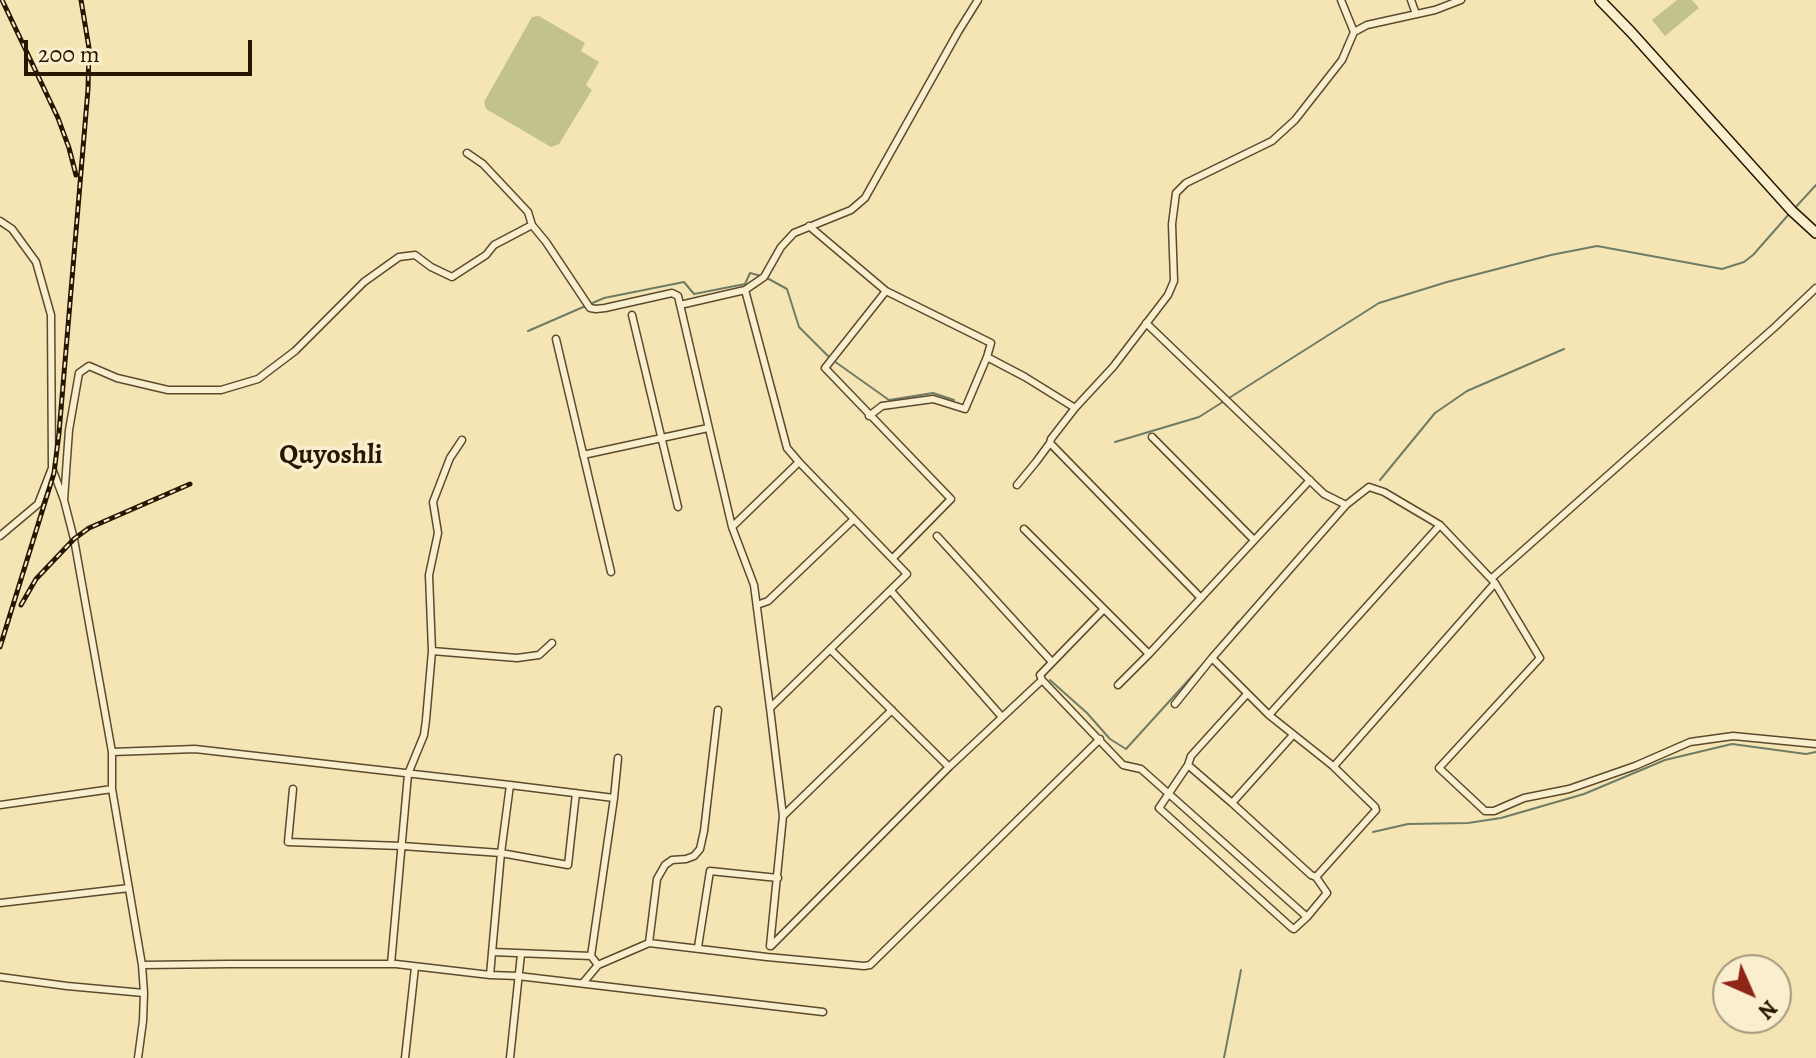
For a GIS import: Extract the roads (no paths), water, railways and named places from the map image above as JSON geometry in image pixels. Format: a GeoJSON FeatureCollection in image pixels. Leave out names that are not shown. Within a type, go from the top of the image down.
{"type":"FeatureCollection","features":[{"type":"Feature","properties":{"kind":"main road"},"geometry":{"type":"LineString","coordinates":[[1600,0],[1793,213],[1816,233]]}},
{"type":"Feature","properties":{"kind":"street"},"geometry":{"type":"LineString","coordinates":[[680,305],[745,290],[764,277],[781,247],[794,233],[851,210],[865,198],[978,0]]}},
{"type":"Feature","properties":{"kind":"street"},"geometry":{"type":"LineString","coordinates":[[1341,0],[1354,32]]}},
{"type":"Feature","properties":{"kind":"street"},"geometry":{"type":"LineString","coordinates":[[1411,0],[1416,14]]}},
{"type":"Feature","properties":{"kind":"street"},"geometry":{"type":"LineString","coordinates":[[1017,485],[1075,408],[1113,367],[1168,295],[1174,281],[1172,224],[1176,193],[1186,183],[1272,141],[1295,120],[1342,60],[1354,32],[1367,25],[1435,10],[1461,0]]}},
{"type":"Feature","properties":{"kind":"street"},"geometry":{"type":"LineString","coordinates":[[467,153],[483,164],[528,212],[532,225],[590,308],[605,308],[672,293],[678,296],[732,527],[754,585],[757,605],[783,816],[767,957]]}},
{"type":"Feature","properties":{"kind":"street"},"geometry":{"type":"LineString","coordinates":[[0,221],[12,229],[36,262],[51,315],[52,468],[74,539],[112,752],[112,789],[142,965],[143,1021],[138,1058]]}},
{"type":"Feature","properties":{"kind":"street"},"geometry":{"type":"LineString","coordinates":[[64,500],[69,430],[79,373],[89,366],[117,378],[168,390],[221,390],[258,379],[295,351],[364,282],[399,257],[415,255],[452,277],[486,255],[494,245],[532,225]]}},
{"type":"Feature","properties":{"kind":"street"},"geometry":{"type":"LineString","coordinates":[[809,226],[886,291],[991,343],[965,409],[933,399],[882,406],[869,416]]}},
{"type":"Feature","properties":{"kind":"street"},"geometry":{"type":"LineString","coordinates":[[1333,766],[1493,580],[1816,288]]}},
{"type":"Feature","properties":{"kind":"street"},"geometry":{"type":"LineString","coordinates":[[745,290],[787,448],[907,574],[770,708]]}},
{"type":"Feature","properties":{"kind":"street"},"geometry":{"type":"LineString","coordinates":[[886,291],[825,368],[951,499],[893,558]]}},
{"type":"Feature","properties":{"kind":"street"},"geometry":{"type":"LineString","coordinates":[[632,315],[678,507]]}},
{"type":"Feature","properties":{"kind":"street"},"geometry":{"type":"LineString","coordinates":[[1146,323],[1324,494],[1346,505]]}},
{"type":"Feature","properties":{"kind":"street"},"geometry":{"type":"LineString","coordinates":[[556,339],[611,572]]}},
{"type":"Feature","properties":{"kind":"street"},"geometry":{"type":"LineString","coordinates":[[987,357],[1075,408]]}},
{"type":"Feature","properties":{"kind":"street"},"geometry":{"type":"LineString","coordinates":[[583,455],[708,428]]}},
{"type":"Feature","properties":{"kind":"street"},"geometry":{"type":"LineString","coordinates":[[1152,437],[1254,540]]}},
{"type":"Feature","properties":{"kind":"street"},"geometry":{"type":"LineString","coordinates":[[391,964],[408,774],[424,735],[432,651],[429,575],[438,533],[433,502],[450,458],[462,440]]}},
{"type":"Feature","properties":{"kind":"street"},"geometry":{"type":"LineString","coordinates":[[1050,443],[1201,598]]}},
{"type":"Feature","properties":{"kind":"street"},"geometry":{"type":"LineString","coordinates":[[732,527],[799,462]]}},
{"type":"Feature","properties":{"kind":"street"},"geometry":{"type":"LineString","coordinates":[[0,536],[38,504],[52,468]]}},
{"type":"Feature","properties":{"kind":"street"},"geometry":{"type":"LineString","coordinates":[[1118,685],[1310,480]]}},
{"type":"Feature","properties":{"kind":"street"},"geometry":{"type":"LineString","coordinates":[[1175,704],[1346,505],[1369,487],[1384,492],[1440,525],[1493,580],[1540,658],[1439,768],[1485,811],[1494,811],[1524,798],[1569,789],[1635,766],[1690,742],[1733,736],[1816,744]]}},
{"type":"Feature","properties":{"kind":"street"},"geometry":{"type":"LineString","coordinates":[[757,605],[768,601],[853,520]]}},
{"type":"Feature","properties":{"kind":"street"},"geometry":{"type":"LineString","coordinates":[[1269,715],[1440,525]]}},
{"type":"Feature","properties":{"kind":"street"},"geometry":{"type":"LineString","coordinates":[[1024,529],[1149,654]]}},
{"type":"Feature","properties":{"kind":"street"},"geometry":{"type":"LineString","coordinates":[[937,536],[1052,662]]}},
{"type":"Feature","properties":{"kind":"street"},"geometry":{"type":"LineString","coordinates":[[891,591],[1002,717]]}},
{"type":"Feature","properties":{"kind":"street"},"geometry":{"type":"LineString","coordinates":[[1104,609],[1040,675],[1042,680],[1123,765],[1141,769],[1307,917]]}},
{"type":"Feature","properties":{"kind":"street"},"geometry":{"type":"LineString","coordinates":[[432,651],[517,658],[539,655],[552,643]]}},
{"type":"Feature","properties":{"kind":"street"},"geometry":{"type":"LineString","coordinates":[[831,650],[949,767]]}},
{"type":"Feature","properties":{"kind":"street"},"geometry":{"type":"LineString","coordinates":[[1212,658],[1269,715],[1333,766],[1376,810],[1316,877]]}},
{"type":"Feature","properties":{"kind":"street"},"geometry":{"type":"LineString","coordinates":[[770,946],[949,767],[1042,680]]}},
{"type":"Feature","properties":{"kind":"street"},"geometry":{"type":"LineString","coordinates":[[1188,765],[1316,877],[1327,893],[1294,929],[1159,808],[1191,756],[1247,694]]}},
{"type":"Feature","properties":{"kind":"street"},"geometry":{"type":"LineString","coordinates":[[649,943],[657,879],[672,860],[694,856],[700,849],[718,710]]}},
{"type":"Feature","properties":{"kind":"street"},"geometry":{"type":"LineString","coordinates":[[783,816],[892,710]]}},
{"type":"Feature","properties":{"kind":"street"},"geometry":{"type":"LineString","coordinates":[[1232,803],[1293,735]]}},
{"type":"Feature","properties":{"kind":"street"},"geometry":{"type":"LineString","coordinates":[[583,983],[598,965],[649,943],[870,965],[1100,739]]}},
{"type":"Feature","properties":{"kind":"street"},"geometry":{"type":"LineString","coordinates":[[112,752],[195,749],[614,798]]}},
{"type":"Feature","properties":{"kind":"street"},"geometry":{"type":"LineString","coordinates":[[598,965],[591,956],[618,758]]}},
{"type":"Feature","properties":{"kind":"street"},"geometry":{"type":"LineString","coordinates":[[490,975],[510,785]]}},
{"type":"Feature","properties":{"kind":"street"},"geometry":{"type":"LineString","coordinates":[[0,805],[112,789]]}},
{"type":"Feature","properties":{"kind":"street"},"geometry":{"type":"LineString","coordinates":[[293,789],[288,842],[501,853],[568,865],[576,793]]}},
{"type":"Feature","properties":{"kind":"street"},"geometry":{"type":"LineString","coordinates":[[698,947],[710,871],[778,878]]}},
{"type":"Feature","properties":{"kind":"street"},"geometry":{"type":"LineString","coordinates":[[0,903],[129,888]]}},
{"type":"Feature","properties":{"kind":"street"},"geometry":{"type":"LineString","coordinates":[[492,952],[591,956]]}},
{"type":"Feature","properties":{"kind":"street"},"geometry":{"type":"LineString","coordinates":[[510,1058],[521,954]]}},
{"type":"Feature","properties":{"kind":"street"},"geometry":{"type":"LineString","coordinates":[[142,965],[391,964],[823,1012]]}},
{"type":"Feature","properties":{"kind":"street"},"geometry":{"type":"LineString","coordinates":[[405,1058],[415,967]]}},
{"type":"Feature","properties":{"kind":"street"},"geometry":{"type":"LineString","coordinates":[[0,977],[144,993]]}},
{"type":"Feature","properties":{"kind":"waterway"},"geometry":{"type":"LineString","coordinates":[[1794,209],[1816,185]]}},
{"type":"Feature","properties":{"kind":"waterway"},"geometry":{"type":"LineString","coordinates":[[1115,442],[1199,417],[1379,303],[1447,282],[1597,246],[1722,269],[1744,262],[1753,255],[1790,213]]}},
{"type":"Feature","properties":{"kind":"waterway"},"geometry":{"type":"LineString","coordinates":[[528,331],[604,298],[684,282],[694,294],[745,284],[750,273],[761,276]]}},
{"type":"Feature","properties":{"kind":"waterway"},"geometry":{"type":"LineString","coordinates":[[767,278],[787,289],[799,327],[829,357]]}},
{"type":"Feature","properties":{"kind":"waterway"},"geometry":{"type":"LineString","coordinates":[[1380,480],[1435,413],[1467,391],[1564,349]]}},
{"type":"Feature","properties":{"kind":"waterway"},"geometry":{"type":"LineString","coordinates":[[834,361],[889,400],[933,393],[954,400]]}},
{"type":"Feature","properties":{"kind":"waterway"},"geometry":{"type":"LineString","coordinates":[[1224,640],[1238,622]]}},
{"type":"Feature","properties":{"kind":"waterway"},"geometry":{"type":"LineString","coordinates":[[1050,680],[1087,713],[1110,739],[1126,749],[1204,663]]}},
{"type":"Feature","properties":{"kind":"waterway"},"geometry":{"type":"LineString","coordinates":[[1373,832],[1408,824],[1468,823],[1501,818],[1584,794],[1665,760],[1732,744],[1806,754],[1816,752]]}},
{"type":"Feature","properties":{"kind":"waterway"},"geometry":{"type":"LineString","coordinates":[[1224,1058],[1241,970]]}},
{"type":"Feature","properties":{"kind":"railway"},"geometry":{"type":"LineString","coordinates":[[2,0],[58,118],[76,175]]}},
{"type":"Feature","properties":{"kind":"railway"},"geometry":{"type":"LineString","coordinates":[[0,647],[54,473],[88,89],[89,48],[81,0]]}},
{"type":"Feature","properties":{"kind":"railway"},"geometry":{"type":"LineString","coordinates":[[21,605],[36,579],[74,539],[89,528],[190,484]]}},
{"type":"Feature","properties":{"kind":"district","name":"Quyoshli"},"geometry":{"type":"Point","coordinates":[331,456]}}]}
